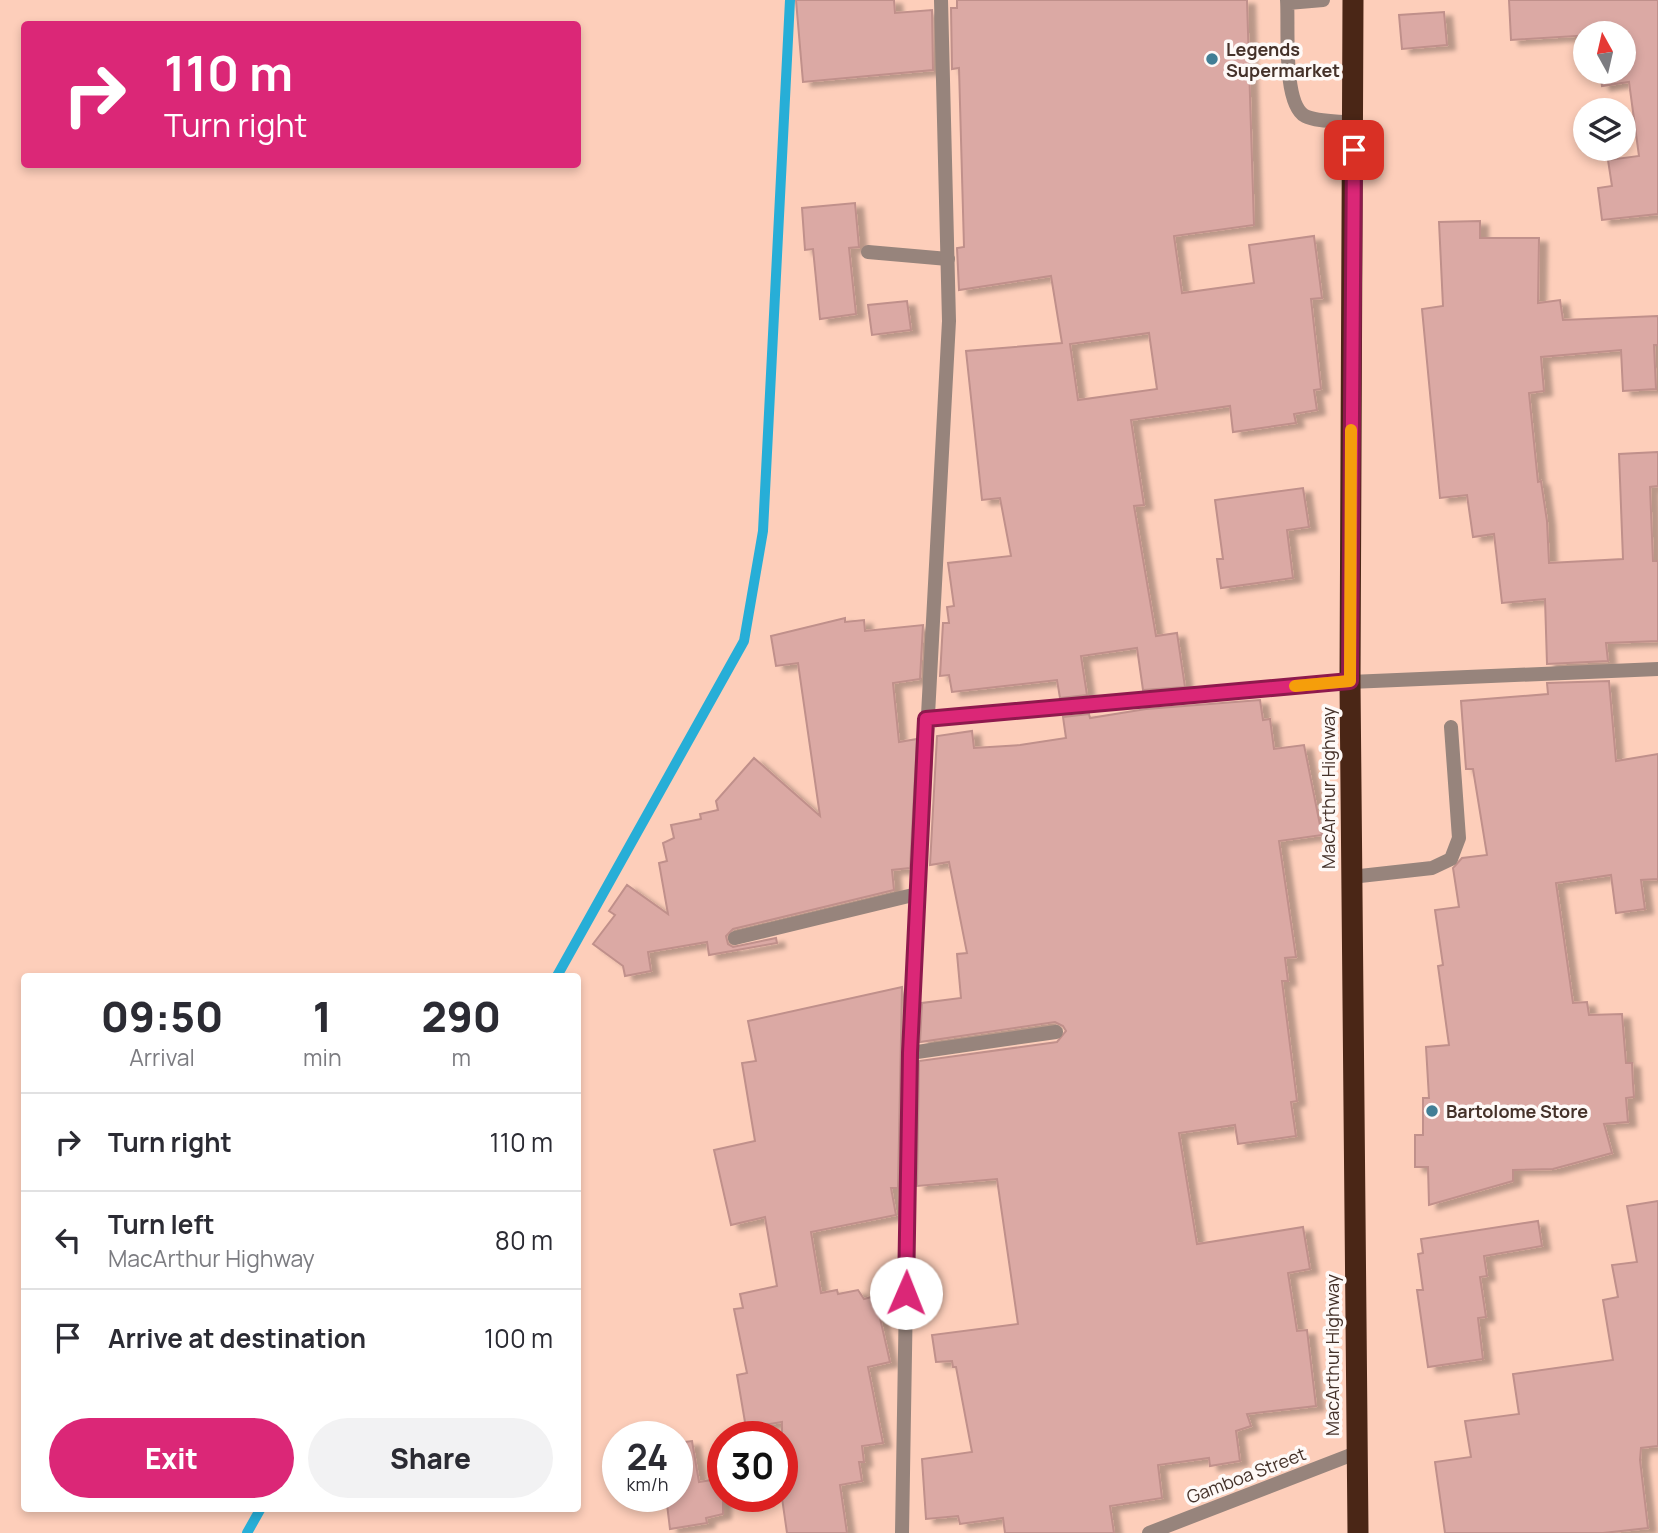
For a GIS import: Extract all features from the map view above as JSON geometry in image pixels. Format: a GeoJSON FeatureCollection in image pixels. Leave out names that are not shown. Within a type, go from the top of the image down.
{"type":"FeatureCollection","features":[{"type":"Feature","properties":{"kind":"highway","name":"MacArthur Highway"},"geometry":{"type":"LineString","coordinates":[[1353,0],[1350,681],[1358,1533]]}},
{"type":"Feature","properties":{"kind":"street"},"geometry":{"type":"LineString","coordinates":[[902,1533],[910,1053],[946,380],[948,259],[941,0]]}},
{"type":"Feature","properties":{"kind":"street"},"geometry":{"type":"LineString","coordinates":[[1323,0],[1288,1],[1290,85],[1294,104],[1305,116],[1354,123]]}},
{"type":"Feature","properties":{"kind":"street"},"geometry":{"type":"LineString","coordinates":[[868,252],[948,259]]}},
{"type":"Feature","properties":{"kind":"street"},"geometry":{"type":"LineString","coordinates":[[926,719],[1350,681],[1658,669]]}},
{"type":"Feature","properties":{"kind":"street"},"geometry":{"type":"LineString","coordinates":[[1351,877],[1432,868],[1451,859],[1459,838],[1451,727]]}},
{"type":"Feature","properties":{"kind":"street"},"geometry":{"type":"LineString","coordinates":[[735,938],[917,894]]}},
{"type":"Feature","properties":{"kind":"street"},"geometry":{"type":"LineString","coordinates":[[910,1053],[1056,1032]]}},
{"type":"Feature","properties":{"kind":"street","name":"Gamboa Street"},"geometry":{"type":"LineString","coordinates":[[1149,1533],[1356,1453]]}},
{"type":"Feature","properties":{"kind":"building"},"geometry":{"type":"Polygon","coordinates":[[[796,0],[894,0],[895,13],[932,10],[933,70],[803,82],[796,0]]]}},
{"type":"Feature","properties":{"kind":"building"},"geometry":{"type":"Polygon","coordinates":[[[957,0],[1247,0],[1254,225],[1174,236],[1182,293],[1254,283],[1249,245],[1314,236],[1322,298],[1311,299],[1321,389],[1314,390],[1317,410],[1294,414],[1296,423],[1233,432],[1230,406],[1131,420],[1144,505],[1134,506],[1156,636],[1177,633],[1185,687],[1143,690],[1137,648],[1081,656],[1087,695],[1060,698],[1057,680],[952,692],[949,675],[940,676],[943,623],[949,623],[947,607],[954,606],[948,563],[1011,556],[1000,498],[982,500],[966,351],[1062,343],[1051,276],[959,290],[957,248],[964,247],[959,68],[952,69],[951,8],[957,8],[957,0]],[[1149,333],[1070,344],[1078,400],[1157,389],[1149,333]]]}},
{"type":"Feature","properties":{"kind":"building"},"geometry":{"type":"Polygon","coordinates":[[[1509,0],[1658,0],[1658,214],[1602,220],[1598,188],[1612,186],[1608,161],[1636,161],[1636,156],[1639,156],[1636,98],[1631,98],[1629,84],[1636,84],[1636,21],[1573,21],[1573,36],[1511,40],[1509,0]]]}},
{"type":"Feature","properties":{"kind":"building"},"geometry":{"type":"Polygon","coordinates":[[[1444,12],[1447,45],[1402,49],[1399,15],[1444,12]]]}},
{"type":"Feature","properties":{"kind":"building"},"geometry":{"type":"Polygon","coordinates":[[[855,203],[859,247],[849,248],[856,314],[820,319],[813,249],[805,250],[802,208],[855,203]]]}},
{"type":"Feature","properties":{"kind":"building"},"geometry":{"type":"Polygon","coordinates":[[[1480,221],[1480,238],[1539,238],[1538,303],[1560,300],[1563,320],[1658,316],[1658,345],[1654,345],[1656,389],[1623,391],[1621,350],[1541,357],[1544,391],[1529,393],[1538,482],[1541,481],[1547,521],[1549,563],[1623,559],[1619,454],[1658,452],[1658,486],[1650,487],[1653,561],[1658,561],[1658,641],[1606,643],[1608,661],[1547,664],[1545,599],[1502,603],[1494,534],[1473,537],[1467,495],[1440,498],[1422,309],[1443,306],[1439,222],[1480,221]]]}},
{"type":"Feature","properties":{"kind":"building"},"geometry":{"type":"Polygon","coordinates":[[[907,301],[911,330],[872,335],[868,305],[907,301]]]}},
{"type":"Feature","properties":{"kind":"building"},"geometry":{"type":"Polygon","coordinates":[[[1303,488],[1309,527],[1287,530],[1293,578],[1221,588],[1217,559],[1223,559],[1215,500],[1303,488]]]}},
{"type":"Feature","properties":{"kind":"building"},"geometry":{"type":"Polygon","coordinates":[[[845,618],[845,622],[864,620],[865,631],[923,625],[920,679],[893,683],[899,742],[917,739],[910,868],[892,870],[894,890],[733,929],[726,936],[728,944],[733,947],[776,938],[777,943],[709,955],[707,942],[648,952],[651,971],[625,976],[623,966],[593,944],[615,915],[609,911],[627,885],[668,914],[659,863],[667,861],[663,843],[674,838],[671,825],[701,819],[700,814],[718,810],[716,801],[754,758],[820,816],[798,663],[776,666],[771,636],[845,618]]]}},
{"type":"Feature","properties":{"kind":"building"},"geometry":{"type":"Polygon","coordinates":[[[1609,681],[1616,761],[1658,754],[1658,879],[1641,880],[1645,909],[1616,913],[1611,875],[1556,883],[1573,1003],[1587,1002],[1589,1015],[1622,1014],[1626,1063],[1632,1063],[1634,1097],[1626,1098],[1628,1122],[1604,1124],[1612,1153],[1553,1169],[1513,1170],[1513,1181],[1429,1205],[1428,1167],[1415,1167],[1415,1135],[1423,1135],[1423,1098],[1429,1098],[1426,1047],[1449,1045],[1438,966],[1443,965],[1435,910],[1459,907],[1453,868],[1462,858],[1487,855],[1473,769],[1466,769],[1461,701],[1548,694],[1547,683],[1609,681]]]}},
{"type":"Feature","properties":{"kind":"building"},"geometry":{"type":"Polygon","coordinates":[[[1260,700],[1263,720],[1270,719],[1274,749],[1304,745],[1322,835],[1279,841],[1296,957],[1285,958],[1288,981],[1282,981],[1297,1101],[1291,1102],[1296,1136],[1238,1144],[1235,1125],[1179,1133],[1197,1244],[1303,1227],[1310,1269],[1288,1273],[1297,1331],[1307,1330],[1316,1406],[1247,1414],[1251,1426],[1236,1431],[1240,1461],[1210,1466],[1209,1458],[1158,1465],[1162,1498],[1110,1506],[1114,1533],[1005,1533],[1003,1518],[960,1524],[958,1516],[926,1519],[922,1459],[972,1452],[956,1367],[953,1367],[952,1361],[936,1362],[932,1335],[1018,1324],[997,1179],[917,1186],[919,1061],[1057,1042],[1066,1031],[1055,1022],[920,1042],[922,1003],[961,998],[957,954],[967,953],[949,862],[930,865],[937,736],[972,731],[974,748],[1020,745],[1066,738],[1063,717],[1089,714],[1090,718],[1146,709],[1260,700]]]}},
{"type":"Feature","properties":{"kind":"building"},"geometry":{"type":"Polygon","coordinates":[[[902,987],[898,1188],[891,1188],[896,1215],[811,1232],[821,1293],[837,1290],[838,1294],[858,1290],[864,1299],[875,1296],[890,1362],[868,1367],[883,1443],[862,1446],[864,1462],[859,1462],[862,1481],[840,1485],[847,1533],[787,1533],[784,1512],[798,1512],[798,1421],[745,1421],[737,1375],[747,1373],[734,1309],[743,1308],[740,1294],[777,1286],[765,1217],[731,1225],[714,1150],[755,1141],[742,1063],[756,1061],[748,1021],[902,987]]]}},
{"type":"Feature","properties":{"kind":"building"},"geometry":{"type":"Polygon","coordinates":[[[1658,1201],[1658,1446],[1641,1448],[1640,1460],[1648,1528],[1603,1533],[1445,1533],[1435,1462],[1471,1457],[1465,1421],[1519,1414],[1513,1374],[1613,1360],[1603,1300],[1618,1297],[1612,1265],[1637,1262],[1627,1206],[1658,1201]]]}},
{"type":"Feature","properties":{"kind":"building"},"geometry":{"type":"Polygon","coordinates":[[[1538,1221],[1542,1246],[1484,1256],[1487,1276],[1480,1277],[1486,1317],[1478,1318],[1483,1359],[1428,1367],[1417,1290],[1423,1290],[1418,1254],[1423,1253],[1421,1239],[1538,1221]]]}},
{"type":"Feature","properties":{"kind":"building"},"geometry":{"type":"Polygon","coordinates":[[[693,1447],[699,1482],[707,1481],[707,1512],[723,1514],[706,1518],[707,1523],[670,1529],[668,1512],[693,1512],[693,1447]]]}},
{"type":"Feature","properties":{"kind":"waterway"},"geometry":{"type":"LineString","coordinates":[[559,973],[744,641],[763,531],[790,0]]}},
{"type":"Feature","properties":{"kind":"waterway"},"geometry":{"type":"LineString","coordinates":[[247,1533],[259,1512]]}},
{"type":"Feature","properties":{"kind":"slow traffic"},"geometry":{"type":"LineString","coordinates":[[1295,686],[1350,681],[1351,430]]}},
{"type":"Feature","properties":{"kind":"place","name":"Legends Supermarket"},"geometry":{"type":"Point","coordinates":[1212,59]}},
{"type":"Feature","properties":{"kind":"place","name":"Bartolome Store"},"geometry":{"type":"Point","coordinates":[1432,1111]}},
{"type":"Feature","properties":{"kind":"route"},"geometry":{"type":"LineString","coordinates":[[906,1293],[910,1053],[926,719],[1350,681],[1354,150]]}}]}
